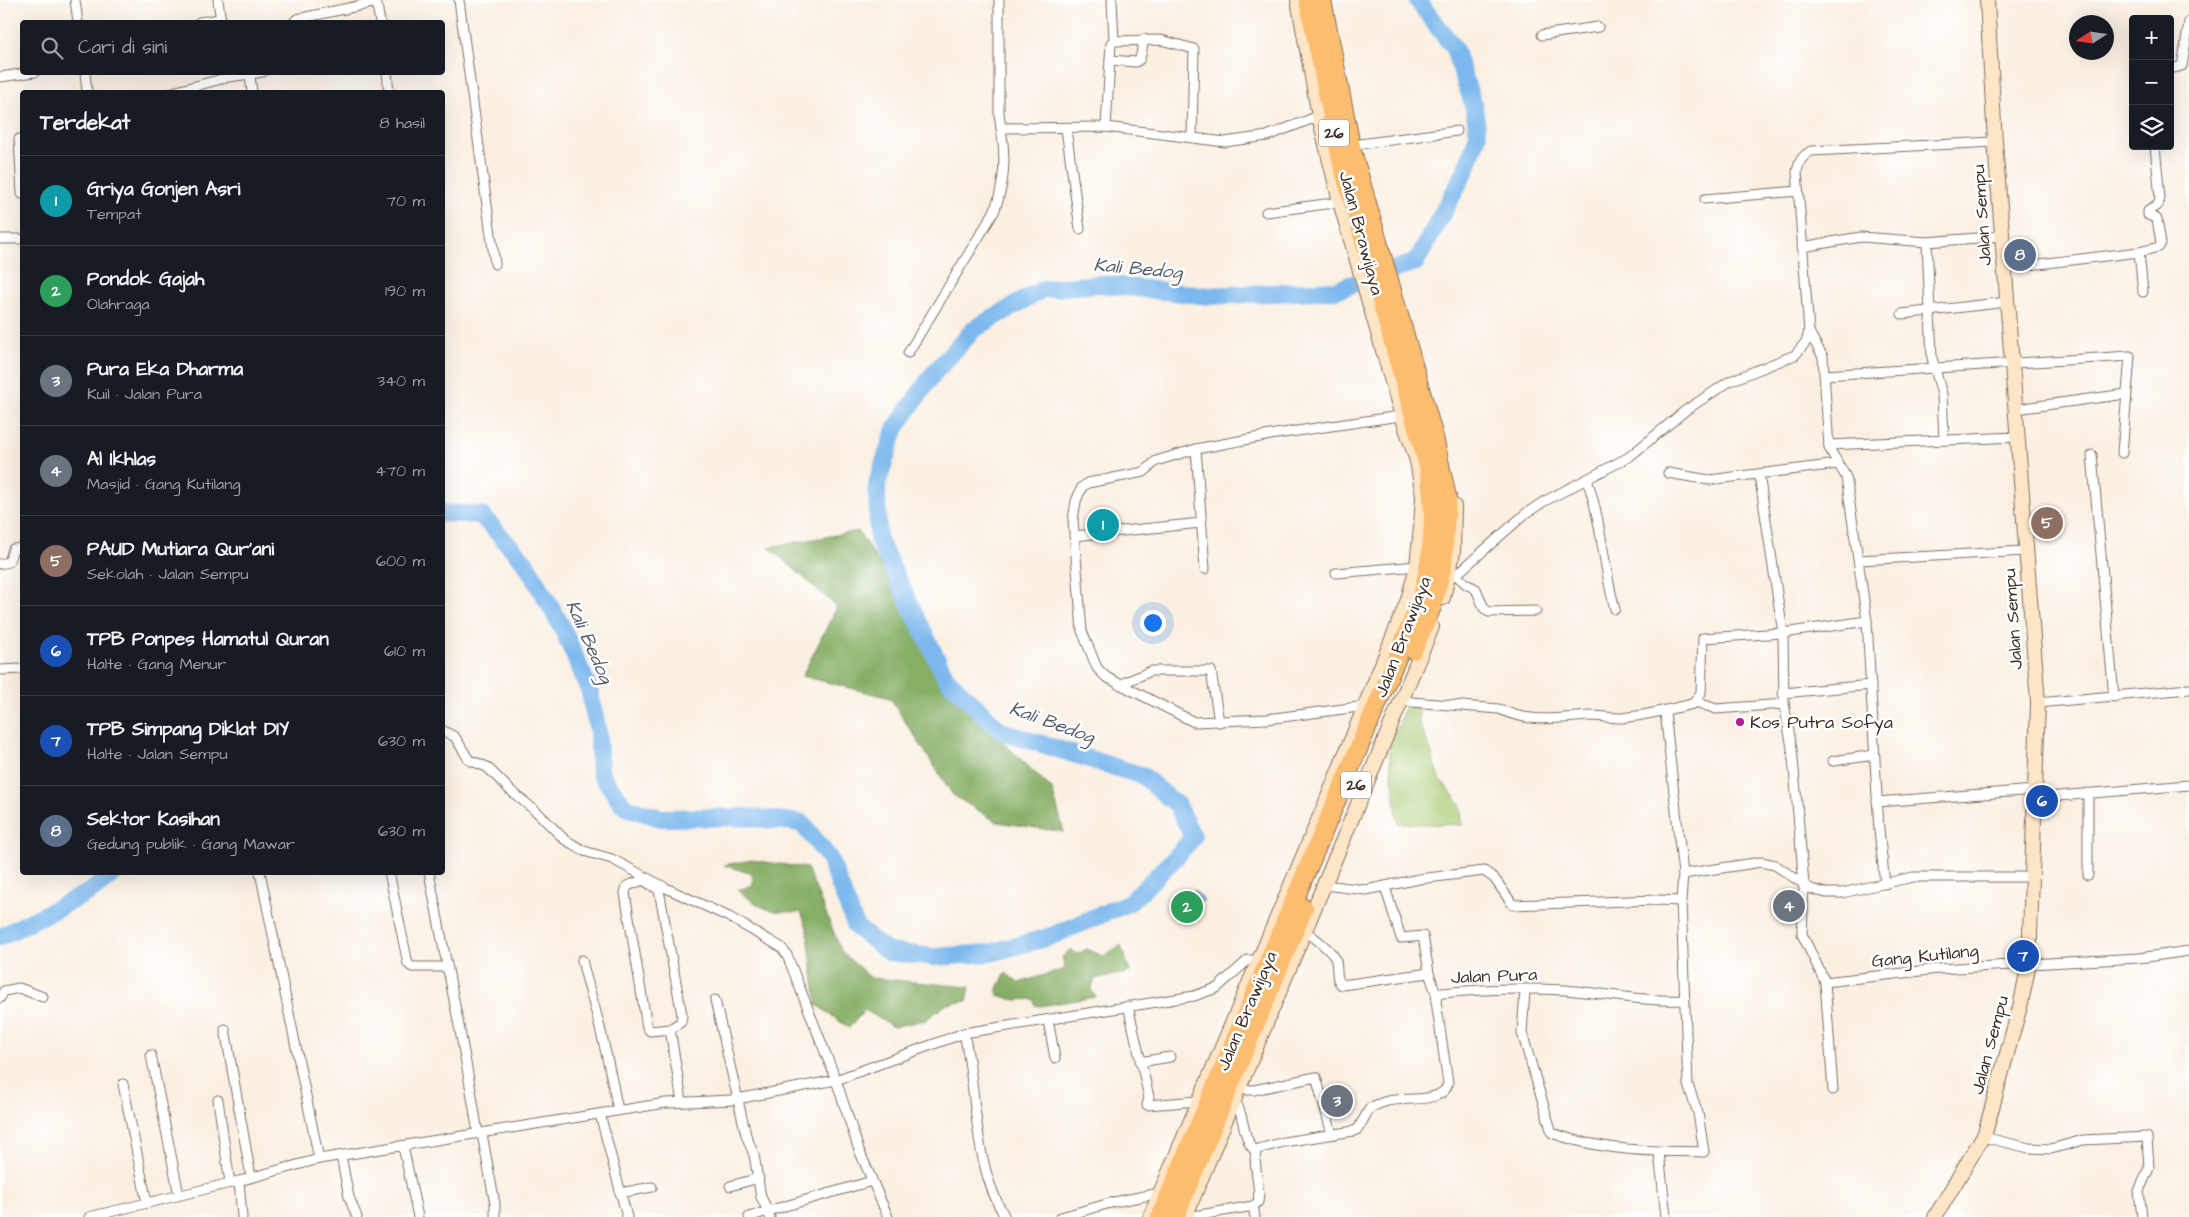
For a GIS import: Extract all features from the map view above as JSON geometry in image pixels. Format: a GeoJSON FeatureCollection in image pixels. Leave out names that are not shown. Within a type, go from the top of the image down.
{"type":"FeatureCollection","features":[{"type":"Feature","properties":{"kind":"highway","name":"Jalan Brawijaya"},"geometry":{"type":"LineString","coordinates":[[1308,0],[1326,56]]}},
{"type":"Feature","properties":{"kind":"highway","name":"Jalan Brawijaya"},"geometry":{"type":"LineString","coordinates":[[1182,1216],[1438,587],[1447,533],[1447,496],[1434,437],[1398,341],[1375,261],[1341,160],[1326,56],[1322,0]]}},
{"type":"Feature","properties":{"kind":"highway"},"geometry":{"type":"LineString","coordinates":[[1331,0],[1360,144],[1375,261]]}},
{"type":"Feature","properties":{"kind":"highway","name":"Jalan Brawijaya"},"geometry":{"type":"LineString","coordinates":[[1160,1217],[1420,603],[1430,565],[1434,523],[1433,495],[1428,466],[1407,415],[1398,341]]}},
{"type":"Feature","properties":{"kind":"street"},"geometry":{"type":"LineString","coordinates":[[75,0],[78,20]]}},
{"type":"Feature","properties":{"kind":"street"},"geometry":{"type":"LineString","coordinates":[[218,0],[221,20]]}},
{"type":"Feature","properties":{"kind":"street"},"geometry":{"type":"LineString","coordinates":[[459,0],[495,264]]}},
{"type":"Feature","properties":{"kind":"street"},"geometry":{"type":"LineString","coordinates":[[908,353],[994,212],[1000,198],[1004,147],[999,113],[999,0]]}},
{"type":"Feature","properties":{"kind":"street"},"geometry":{"type":"LineString","coordinates":[[1106,127],[1111,43],[1114,41],[1112,0]]}},
{"type":"Feature","properties":{"kind":"street"},"geometry":{"type":"LineString","coordinates":[[1298,0],[1319,116],[1340,202],[1375,261]]}},
{"type":"Feature","properties":{"kind":"street","name":"Jalan Sempu"},"geometry":{"type":"LineString","coordinates":[[1935,1217],[1983,1137],[2020,1003],[2029,963],[2038,703],[1995,142],[1987,0]]}},
{"type":"Feature","properties":{"kind":"street"},"geometry":{"type":"LineString","coordinates":[[296,20],[377,1],[380,20]]}},
{"type":"Feature","properties":{"kind":"street"},"geometry":{"type":"LineString","coordinates":[[2174,68],[2182,66],[2189,22]]}},
{"type":"Feature","properties":{"kind":"street"},"geometry":{"type":"LineString","coordinates":[[1542,35],[1598,27]]}},
{"type":"Feature","properties":{"kind":"street"},"geometry":{"type":"LineString","coordinates":[[1114,41],[1144,39],[1171,42],[1194,49],[1192,137]]}},
{"type":"Feature","properties":{"kind":"street"},"geometry":{"type":"LineString","coordinates":[[1110,60],[1136,62],[1140,59],[1144,39]]}},
{"type":"Feature","properties":{"kind":"street"},"geometry":{"type":"LineString","coordinates":[[0,77],[20,74]]}},
{"type":"Feature","properties":{"kind":"street"},"geometry":{"type":"LineString","coordinates":[[85,75],[87,90]]}},
{"type":"Feature","properties":{"kind":"street"},"geometry":{"type":"LineString","coordinates":[[180,90],[229,75],[253,75]]}},
{"type":"Feature","properties":{"kind":"street"},"geometry":{"type":"LineString","coordinates":[[387,75],[389,90]]}},
{"type":"Feature","properties":{"kind":"street"},"geometry":{"type":"LineString","coordinates":[[250,76],[252,90]]}},
{"type":"Feature","properties":{"kind":"street"},"geometry":{"type":"LineString","coordinates":[[1001,128],[1066,129],[1106,127],[1225,142],[1267,136],[1319,116]]}},
{"type":"Feature","properties":{"kind":"street"},"geometry":{"type":"LineString","coordinates":[[1066,129],[1080,230]]}},
{"type":"Feature","properties":{"kind":"street"},"geometry":{"type":"LineString","coordinates":[[1360,144],[1457,131]]}},
{"type":"Feature","properties":{"kind":"street"},"geometry":{"type":"LineString","coordinates":[[19,140],[20,158]]}},
{"type":"Feature","properties":{"kind":"street"},"geometry":{"type":"LineString","coordinates":[[1453,575],[1525,514],[1553,496],[1629,457],[1686,410],[1730,381],[1795,355],[1806,342],[1809,332],[1798,191],[1798,163],[1803,155],[1811,151],[1995,142]]}},
{"type":"Feature","properties":{"kind":"street"},"geometry":{"type":"LineString","coordinates":[[2005,268],[2139,252],[2159,247],[2161,243],[2157,219],[2148,215],[2148,211],[2158,205],[2160,198],[2155,150]]}},
{"type":"Feature","properties":{"kind":"street"},"geometry":{"type":"LineString","coordinates":[[1705,199],[1798,191]]}},
{"type":"Feature","properties":{"kind":"street"},"geometry":{"type":"LineString","coordinates":[[1266,212],[1340,202]]}},
{"type":"Feature","properties":{"kind":"street"},"geometry":{"type":"LineString","coordinates":[[1802,248],[1861,237],[1927,242],[2002,236]]}},
{"type":"Feature","properties":{"kind":"street"},"geometry":{"type":"LineString","coordinates":[[0,240],[20,239]]}},
{"type":"Feature","properties":{"kind":"street"},"geometry":{"type":"LineString","coordinates":[[1927,242],[1930,311],[1935,369],[1942,394],[1944,440]]}},
{"type":"Feature","properties":{"kind":"street"},"geometry":{"type":"LineString","coordinates":[[2139,252],[2144,292]]}},
{"type":"Feature","properties":{"kind":"street"},"geometry":{"type":"LineString","coordinates":[[1902,314],[2007,302]]}},
{"type":"Feature","properties":{"kind":"street"},"geometry":{"type":"LineString","coordinates":[[1809,332],[1823,357],[1829,445],[1846,477],[1859,560],[1867,621],[1877,802],[1885,884]]}},
{"type":"Feature","properties":{"kind":"street"},"geometry":{"type":"LineString","coordinates":[[1234,1099],[1241,1110],[1250,1146],[1255,1151],[1260,1190],[1258,1202],[1253,1206],[1194,1216],[1182,1216],[1234,1099],[1240,1086],[1403,699],[1453,575],[1453,489],[1398,341]]}},
{"type":"Feature","properties":{"kind":"street"},"geometry":{"type":"LineString","coordinates":[[1824,375],[2130,356],[2122,453]]}},
{"type":"Feature","properties":{"kind":"street"},"geometry":{"type":"LineString","coordinates":[[2016,409],[2126,394]]}},
{"type":"Feature","properties":{"kind":"street"},"geometry":{"type":"LineString","coordinates":[[1150,1217],[1366,706],[1408,600],[1417,566],[1423,496],[1407,415],[1276,434],[1196,449],[1156,461],[1144,472],[1088,483],[1082,487],[1076,500],[1074,536],[1082,631],[1097,668],[1119,685],[1194,722],[1275,718],[1366,706]]}},
{"type":"Feature","properties":{"kind":"street"},"geometry":{"type":"LineString","coordinates":[[1829,445],[2018,437]]}},
{"type":"Feature","properties":{"kind":"street"},"geometry":{"type":"LineString","coordinates":[[1196,449],[1204,569]]}},
{"type":"Feature","properties":{"kind":"street"},"geometry":{"type":"LineString","coordinates":[[2092,455],[2114,696]]}},
{"type":"Feature","properties":{"kind":"street"},"geometry":{"type":"LineString","coordinates":[[1668,473],[1709,480],[1838,464]]}},
{"type":"Feature","properties":{"kind":"street"},"geometry":{"type":"LineString","coordinates":[[1759,474],[1783,633],[1783,693],[1792,748],[1804,884],[1802,934],[1825,982],[1833,1090]]}},
{"type":"Feature","properties":{"kind":"street"},"geometry":{"type":"LineString","coordinates":[[1587,480],[1598,510],[1606,573],[1615,609]]}},
{"type":"Feature","properties":{"kind":"street"},"geometry":{"type":"LineString","coordinates":[[1074,536],[1201,523]]}},
{"type":"Feature","properties":{"kind":"street"},"geometry":{"type":"LineString","coordinates":[[0,564],[9,562],[13,549],[20,548]]}},
{"type":"Feature","properties":{"kind":"street"},"geometry":{"type":"LineString","coordinates":[[1859,560],[2026,551]]}},
{"type":"Feature","properties":{"kind":"street"},"geometry":{"type":"LineString","coordinates":[[1336,573],[1417,566]]}},
{"type":"Feature","properties":{"kind":"street"},"geometry":{"type":"LineString","coordinates":[[1453,575],[1476,589],[1484,608],[1489,612],[1536,611]]}},
{"type":"Feature","properties":{"kind":"street"},"geometry":{"type":"LineString","coordinates":[[1696,702],[1701,693],[1703,638],[1783,633],[1867,621]]}},
{"type":"Feature","properties":{"kind":"street"},"geometry":{"type":"LineString","coordinates":[[0,670],[20,669]]}},
{"type":"Feature","properties":{"kind":"street"},"geometry":{"type":"LineString","coordinates":[[1119,685],[1151,671],[1211,671],[1220,722]]}},
{"type":"Feature","properties":{"kind":"street"},"geometry":{"type":"LineString","coordinates":[[1783,693],[1870,685]]}},
{"type":"Feature","properties":{"kind":"street"},"geometry":{"type":"LineString","coordinates":[[2038,703],[2189,689]]}},
{"type":"Feature","properties":{"kind":"street"},"geometry":{"type":"LineString","coordinates":[[1403,699],[1412,702],[1499,709],[1537,720],[1592,716],[1619,718],[1665,712],[1696,702],[1716,708],[1784,704]]}},
{"type":"Feature","properties":{"kind":"street"},"geometry":{"type":"LineString","coordinates":[[1525,991],[1522,1033],[1552,1133],[1575,1142],[1658,1152],[1680,1150],[1704,1152],[1701,1126],[1688,1085],[1681,901],[1683,874],[1665,712]]}},
{"type":"Feature","properties":{"kind":"street"},"geometry":{"type":"LineString","coordinates":[[445,732],[455,737],[466,757],[487,767],[564,839],[584,851],[612,859],[666,888],[706,905],[781,947],[787,955],[836,1080],[859,1150],[888,1217]]}},
{"type":"Feature","properties":{"kind":"street"},"geometry":{"type":"LineString","coordinates":[[1833,761],[1874,755]]}},
{"type":"Feature","properties":{"kind":"street"},"geometry":{"type":"LineString","coordinates":[[1877,802],[2088,793],[2189,785]]}},
{"type":"Feature","properties":{"kind":"street"},"geometry":{"type":"LineString","coordinates":[[2088,793],[2088,875]]}},
{"type":"Feature","properties":{"kind":"street"},"geometry":{"type":"LineString","coordinates":[[1683,874],[1761,862],[1775,865],[1804,884],[1826,893],[1842,893],[1913,877],[2032,876]]}},
{"type":"Feature","properties":{"kind":"street"},"geometry":{"type":"LineString","coordinates":[[1324,885],[1357,890],[1385,887],[1419,879],[1484,871],[1494,878],[1512,905],[1681,901]]}},
{"type":"Feature","properties":{"kind":"street"},"geometry":{"type":"LineString","coordinates":[[261,875],[319,1159]]}},
{"type":"Feature","properties":{"kind":"street"},"geometry":{"type":"LineString","coordinates":[[390,875],[408,964],[429,968],[447,967]]}},
{"type":"Feature","properties":{"kind":"street"},"geometry":{"type":"LineString","coordinates":[[430,875],[447,967],[462,1031],[480,1134],[495,1204],[495,1217]]}},
{"type":"Feature","properties":{"kind":"street"},"geometry":{"type":"LineString","coordinates":[[643,880],[659,890],[682,1015],[681,1022],[670,1029],[650,1031],[646,1027],[625,894],[627,886],[636,881],[643,880]]}},
{"type":"Feature","properties":{"kind":"street"},"geometry":{"type":"LineString","coordinates":[[1385,887],[1401,938],[1423,936],[1429,973],[1437,996]]}},
{"type":"Feature","properties":{"kind":"street"},"geometry":{"type":"LineString","coordinates":[[1304,932],[1314,936],[1334,958],[1338,980],[1342,985],[1429,973]]}},
{"type":"Feature","properties":{"kind":"street","name":"Gang Kutilang"},"geometry":{"type":"LineString","coordinates":[[1825,982],[2029,963],[2139,958],[2189,951]]}},
{"type":"Feature","properties":{"kind":"street"},"geometry":{"type":"LineString","coordinates":[[582,960],[612,1076],[618,1110]]}},
{"type":"Feature","properties":{"kind":"street"},"geometry":{"type":"LineString","coordinates":[[89,1217],[110,1215],[147,1203],[319,1159],[618,1110],[682,1102],[737,1099],[836,1080],[964,1033],[1194,996],[1217,988],[1248,960],[1258,960]]}},
{"type":"Feature","properties":{"kind":"street"},"geometry":{"type":"LineString","coordinates":[[0,998],[4,991],[19,988],[43,997]]}},
{"type":"Feature","properties":{"kind":"street","name":"Jalan Pura"},"geometry":{"type":"LineString","coordinates":[[1255,1151],[1284,1142],[1358,1129],[1366,1112],[1377,1105],[1388,1101],[1436,1096],[1447,1088],[1448,1083],[1436,1001],[1437,996],[1442,993],[1489,989],[1525,991],[1563,990],[1642,1000],[1684,1000]]}},
{"type":"Feature","properties":{"kind":"street"},"geometry":{"type":"LineString","coordinates":[[716,1000],[737,1099],[746,1135],[754,1155],[761,1198],[769,1214]]}},
{"type":"Feature","properties":{"kind":"street"},"geometry":{"type":"LineString","coordinates":[[1128,1006],[1149,1097],[1147,1105],[1198,1101]]}},
{"type":"Feature","properties":{"kind":"street"},"geometry":{"type":"LineString","coordinates":[[1048,1020],[1055,1058]]}},
{"type":"Feature","properties":{"kind":"street"},"geometry":{"type":"LineString","coordinates":[[225,1029],[251,1177]]}},
{"type":"Feature","properties":{"kind":"street"},"geometry":{"type":"LineString","coordinates":[[670,1029],[682,1102]]}},
{"type":"Feature","properties":{"kind":"street"},"geometry":{"type":"LineString","coordinates":[[964,1033],[983,1165],[998,1206],[1005,1217]]}},
{"type":"Feature","properties":{"kind":"street"},"geometry":{"type":"LineString","coordinates":[[151,1055],[179,1195]]}},
{"type":"Feature","properties":{"kind":"street"},"geometry":{"type":"LineString","coordinates":[[1140,1062],[1170,1057]]}},
{"type":"Feature","properties":{"kind":"street"},"geometry":{"type":"LineString","coordinates":[[1240,1086],[1248,1090],[1254,1090],[1316,1077],[1332,1134]]}},
{"type":"Feature","properties":{"kind":"street"},"geometry":{"type":"LineString","coordinates":[[123,1084],[147,1203]]}},
{"type":"Feature","properties":{"kind":"street"},"geometry":{"type":"LineString","coordinates":[[218,1100],[242,1217]]}},
{"type":"Feature","properties":{"kind":"street"},"geometry":{"type":"LineString","coordinates":[[600,1114],[627,1217]]}},
{"type":"Feature","properties":{"kind":"street"},"geometry":{"type":"LineString","coordinates":[[1983,1137],[2029,1148],[2051,1149],[2083,1140],[2147,1137],[2149,1168],[2139,1191],[2142,1217]]}},
{"type":"Feature","properties":{"kind":"street"},"geometry":{"type":"LineString","coordinates":[[403,1146],[418,1217]]}},
{"type":"Feature","properties":{"kind":"street"},"geometry":{"type":"LineString","coordinates":[[1658,1152],[1666,1217]]}},
{"type":"Feature","properties":{"kind":"street"},"geometry":{"type":"LineString","coordinates":[[341,1156],[349,1197],[357,1217]]}},
{"type":"Feature","properties":{"kind":"street"},"geometry":{"type":"LineString","coordinates":[[730,1186],[759,1178]]}},
{"type":"Feature","properties":{"kind":"street"},"geometry":{"type":"LineString","coordinates":[[749,1217],[769,1214],[872,1181]]}},
{"type":"Feature","properties":{"kind":"street"},"geometry":{"type":"LineString","coordinates":[[620,1193],[652,1187]]}},
{"type":"Feature","properties":{"kind":"street"},"geometry":{"type":"LineString","coordinates":[[1061,1217],[1114,1202],[1160,1193]]}},
{"type":"Feature","properties":{"kind":"street"},"geometry":{"type":"LineString","coordinates":[[1253,1206],[1255,1217]]}},
{"type":"Feature","properties":{"kind":"green space"},"geometry":{"type":"Polygon","coordinates":[[[858,531],[880,564],[941,683],[1052,789],[1064,832],[997,822],[953,795],[890,698],[802,676],[837,607],[769,547],[858,531]]]}},
{"type":"Feature","properties":{"kind":"green space"},"geometry":{"type":"Polygon","coordinates":[[[1405,705],[1419,705],[1419,724],[1430,748],[1438,776],[1460,804],[1463,825],[1398,823],[1388,744],[1398,727],[1405,705]]]}},
{"type":"Feature","properties":{"kind":"green space"},"geometry":{"type":"Polygon","coordinates":[[[752,860],[807,868],[842,952],[871,978],[970,987],[967,1001],[947,1004],[926,1020],[893,1027],[865,1010],[849,1028],[817,1005],[807,928],[801,912],[773,911],[754,902],[738,890],[753,885],[752,874],[724,865],[752,860]]]}},
{"type":"Feature","properties":{"kind":"green space"},"geometry":{"type":"Polygon","coordinates":[[[1121,945],[1130,972],[1095,979],[1091,990],[1096,997],[1040,1006],[1035,1005],[1034,999],[1016,1000],[998,996],[998,987],[1006,973],[1018,983],[1065,969],[1062,957],[1071,949],[1077,954],[1087,949],[1103,956],[1121,945]]]}},
{"type":"Feature","properties":{"kind":"water"},"geometry":{"type":"Polygon","coordinates":[[[1194,890],[1204,900],[1179,916],[1174,913],[1194,890]]]}},
{"type":"Feature","properties":{"kind":"waterway","name":"Kali Bedog"},"geometry":{"type":"LineString","coordinates":[[445,513],[481,515],[525,562],[562,627],[589,689],[598,731],[600,773],[625,807],[661,818],[746,817],[802,823],[829,858],[856,927],[888,952],[934,957],[990,953],[1049,937],[1130,902],[1177,856],[1193,837],[1177,805],[1143,776],[1001,731],[946,678],[878,539],[877,484],[895,429],[933,374],[974,329],[1043,289],[1100,284],[1209,296],[1336,290],[1416,262],[1466,170],[1478,135],[1474,107],[1454,48],[1417,0]]}},
{"type":"Feature","properties":{"kind":"waterway","name":"Kali Bedog"},"geometry":{"type":"LineString","coordinates":[[0,937],[91,891],[111,875]]}},
{"type":"Feature","properties":{"kind":"place","name":"Sektor Kasihan"},"geometry":{"type":"Point","coordinates":[2020,255]}},
{"type":"Feature","properties":{"kind":"place","name":"PAUD Mutiara Qur'ani"},"geometry":{"type":"Point","coordinates":[2047,523]}},
{"type":"Feature","properties":{"kind":"place","name":"Griya Gonjen Asri"},"geometry":{"type":"Point","coordinates":[1103,525]}},
{"type":"Feature","properties":{"kind":"place","name":"Kos Putra Sofya"},"geometry":{"type":"Point","coordinates":[1740,722]}},
{"type":"Feature","properties":{"kind":"place","name":"TPB Ponpes Hamatul Quran"},"geometry":{"type":"Point","coordinates":[2042,801]}},
{"type":"Feature","properties":{"kind":"place","name":"Al Ikhlas"},"geometry":{"type":"Point","coordinates":[1789,906]}},
{"type":"Feature","properties":{"kind":"place","name":"Pondok Gajah"},"geometry":{"type":"Point","coordinates":[1187,907]}},
{"type":"Feature","properties":{"kind":"place","name":"TPB Simpang Diklat DIY"},"geometry":{"type":"Point","coordinates":[2023,956]}},
{"type":"Feature","properties":{"kind":"place","name":"Pura Eka Dharma"},"geometry":{"type":"Point","coordinates":[1337,1101]}}]}
